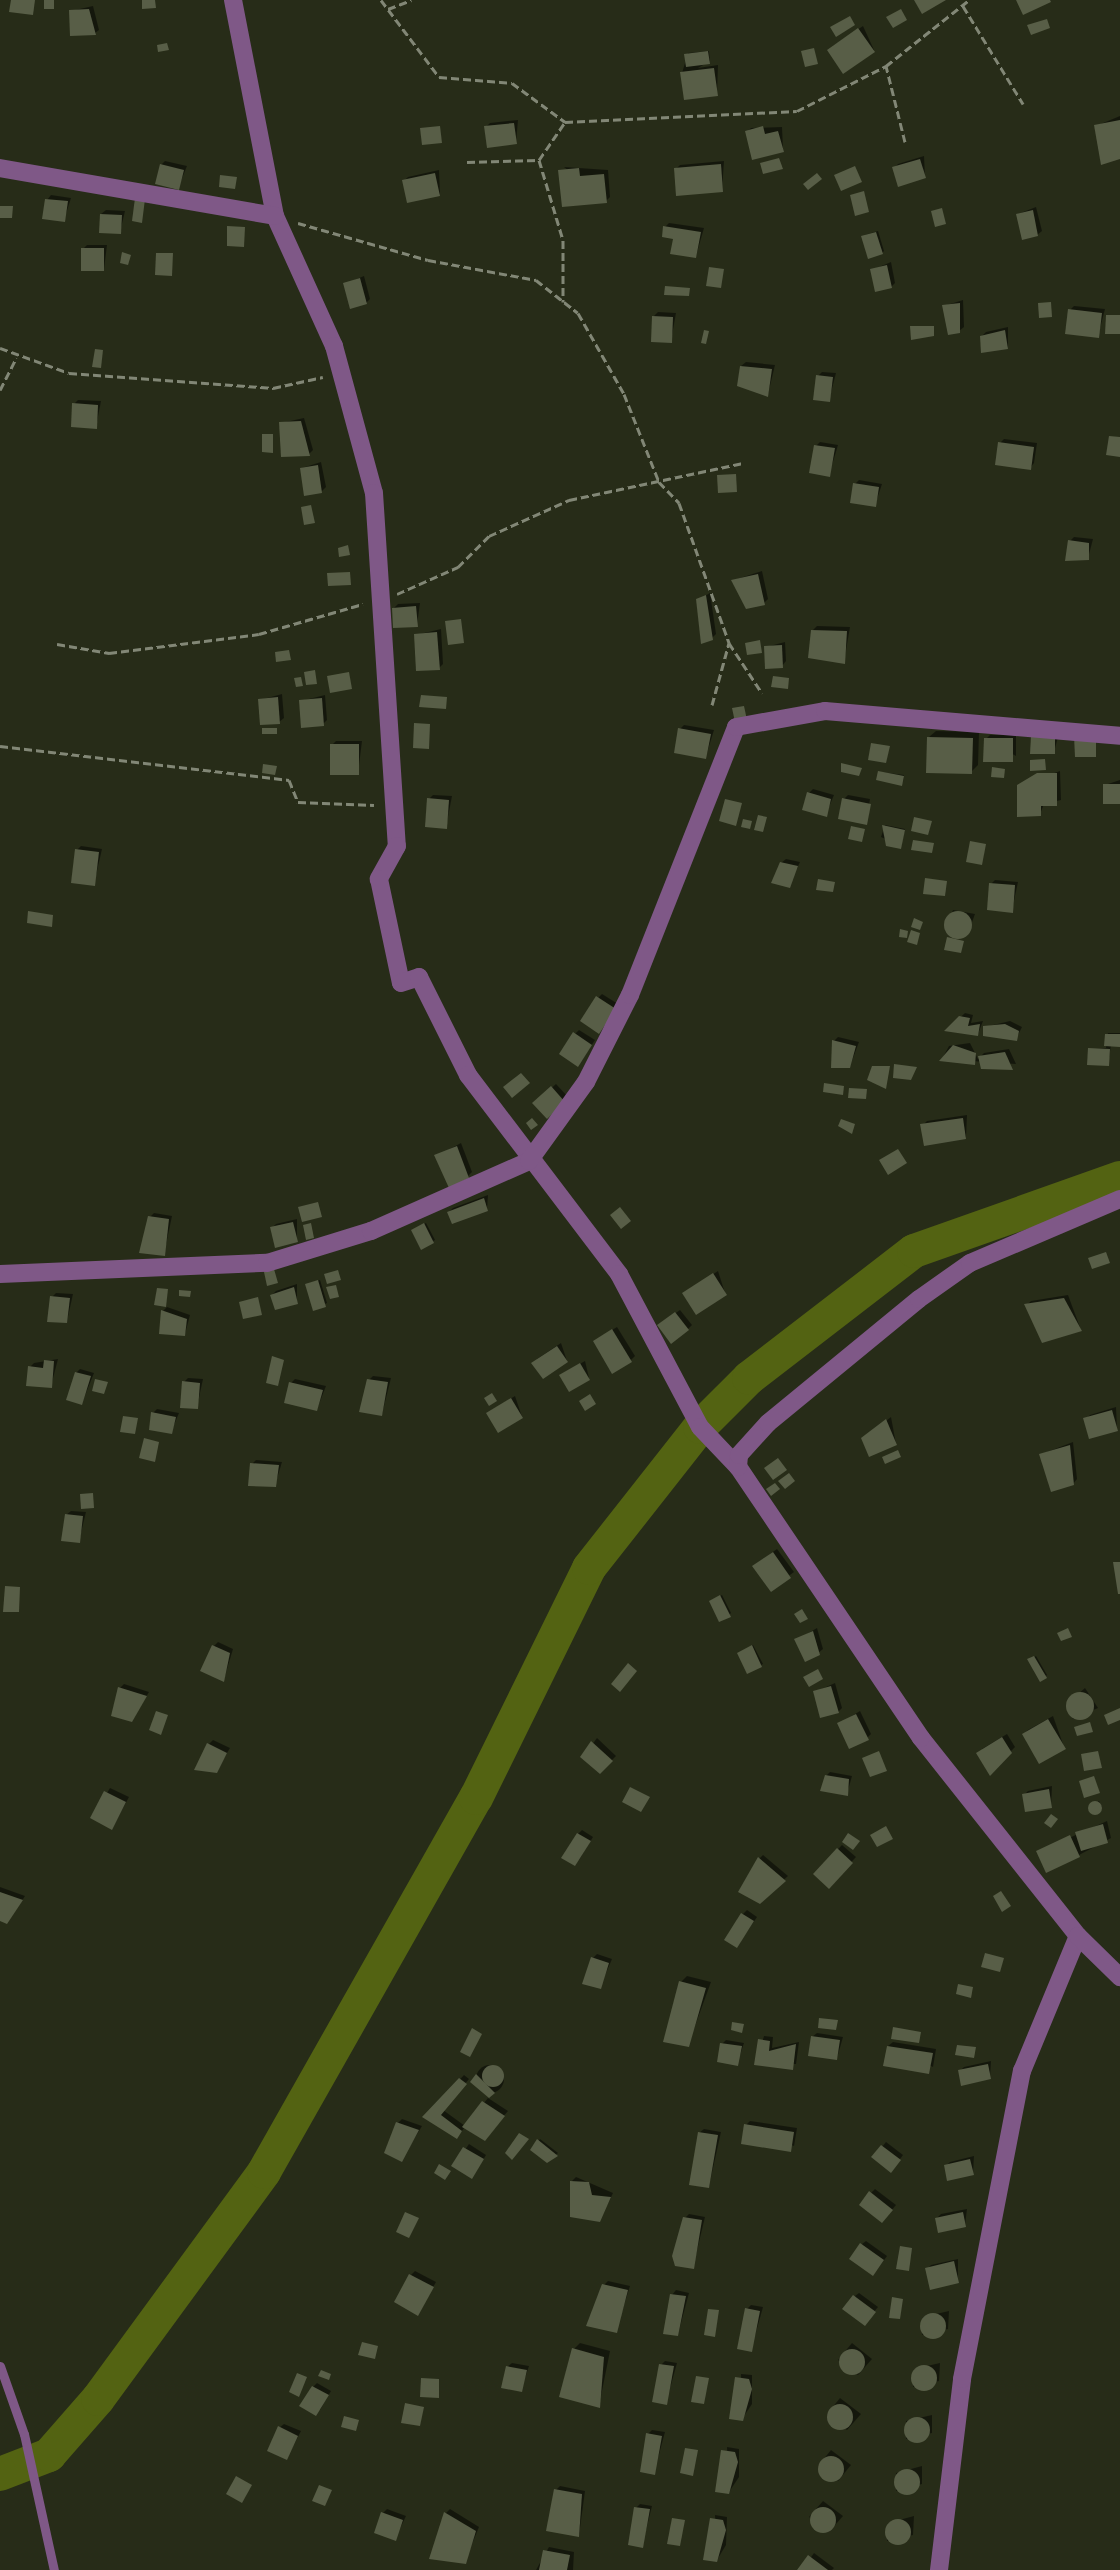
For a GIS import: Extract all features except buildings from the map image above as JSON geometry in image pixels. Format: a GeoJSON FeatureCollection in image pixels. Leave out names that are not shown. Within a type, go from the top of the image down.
{"type":"FeatureCollection","features":[{"type":"Feature","properties":{"kind":"street"},"geometry":{"type":"LineString","coordinates":[[233,0],[275,216],[342,373],[374,493],[397,846],[379,879],[401,983],[419,977],[468,1075],[529,1161],[553,1183],[619,1274],[700,1427],[738,1467],[921,1738],[1078,1936],[1120,1977]]}},
{"type":"Feature","properties":{"kind":"street"},"geometry":{"type":"LineString","coordinates":[[0,168],[275,216]]}},
{"type":"Feature","properties":{"kind":"street"},"geometry":{"type":"LineString","coordinates":[[0,1274],[267,1263],[360,1236],[529,1161],[586,1082],[630,995],[736,727],[825,711],[1120,736]]}},
{"type":"Feature","properties":{"kind":"street"},"geometry":{"type":"LineString","coordinates":[[738,1467],[739,1455],[768,1423],[919,1299],[970,1263],[1120,1199]]}},
{"type":"Feature","properties":{"kind":"street"},"geometry":{"type":"LineString","coordinates":[[939,2570],[962,2379],[984,2291],[1003,2142],[1046,2002],[1078,1936]]}},
{"type":"Feature","properties":{"kind":"lane"},"geometry":{"type":"LineString","coordinates":[[0,2366],[24,2434],[54,2570]]}},
{"type":"Feature","properties":{"kind":"path"},"geometry":{"type":"LineString","coordinates":[[381,0],[439,77],[512,83],[565,122],[797,111],[886,66],[969,0]]}},
{"type":"Feature","properties":{"kind":"path"},"geometry":{"type":"LineString","coordinates":[[388,9],[411,0]]}},
{"type":"Feature","properties":{"kind":"path"},"geometry":{"type":"LineString","coordinates":[[963,6],[1023,104]]}},
{"type":"Feature","properties":{"kind":"path"},"geometry":{"type":"LineString","coordinates":[[886,66],[905,142]]}},
{"type":"Feature","properties":{"kind":"path"},"geometry":{"type":"LineString","coordinates":[[539,160],[565,122]]}},
{"type":"Feature","properties":{"kind":"path"},"geometry":{"type":"LineString","coordinates":[[539,160],[563,240],[563,302]]}},
{"type":"Feature","properties":{"kind":"path"},"geometry":{"type":"LineString","coordinates":[[467,162],[539,160]]}},
{"type":"Feature","properties":{"kind":"path"},"geometry":{"type":"LineString","coordinates":[[275,216],[428,260],[536,280],[578,313],[624,394],[659,482],[679,503],[729,643],[762,693]]}},
{"type":"Feature","properties":{"kind":"path"},"geometry":{"type":"LineString","coordinates":[[0,348],[16,358],[69,373],[273,388],[342,373]]}},
{"type":"Feature","properties":{"kind":"path"},"geometry":{"type":"LineString","coordinates":[[0,390],[16,358]]}},
{"type":"Feature","properties":{"kind":"path"},"geometry":{"type":"LineString","coordinates":[[57,644],[109,653],[259,634],[380,599],[458,567],[489,536],[569,500],[743,463]]}},
{"type":"Feature","properties":{"kind":"path"},"geometry":{"type":"LineString","coordinates":[[712,705],[729,643]]}},
{"type":"Feature","properties":{"kind":"path"},"geometry":{"type":"LineString","coordinates":[[0,746],[289,780],[298,802],[394,804]]}},
{"type":"Feature","properties":{"kind":"waterway"},"geometry":{"type":"LineString","coordinates":[[0,2474],[49,2455],[98,2399],[264,2172],[476,1798],[589,1568],[700,1427],[749,1378],[914,1251],[1120,1178]]}}]}
